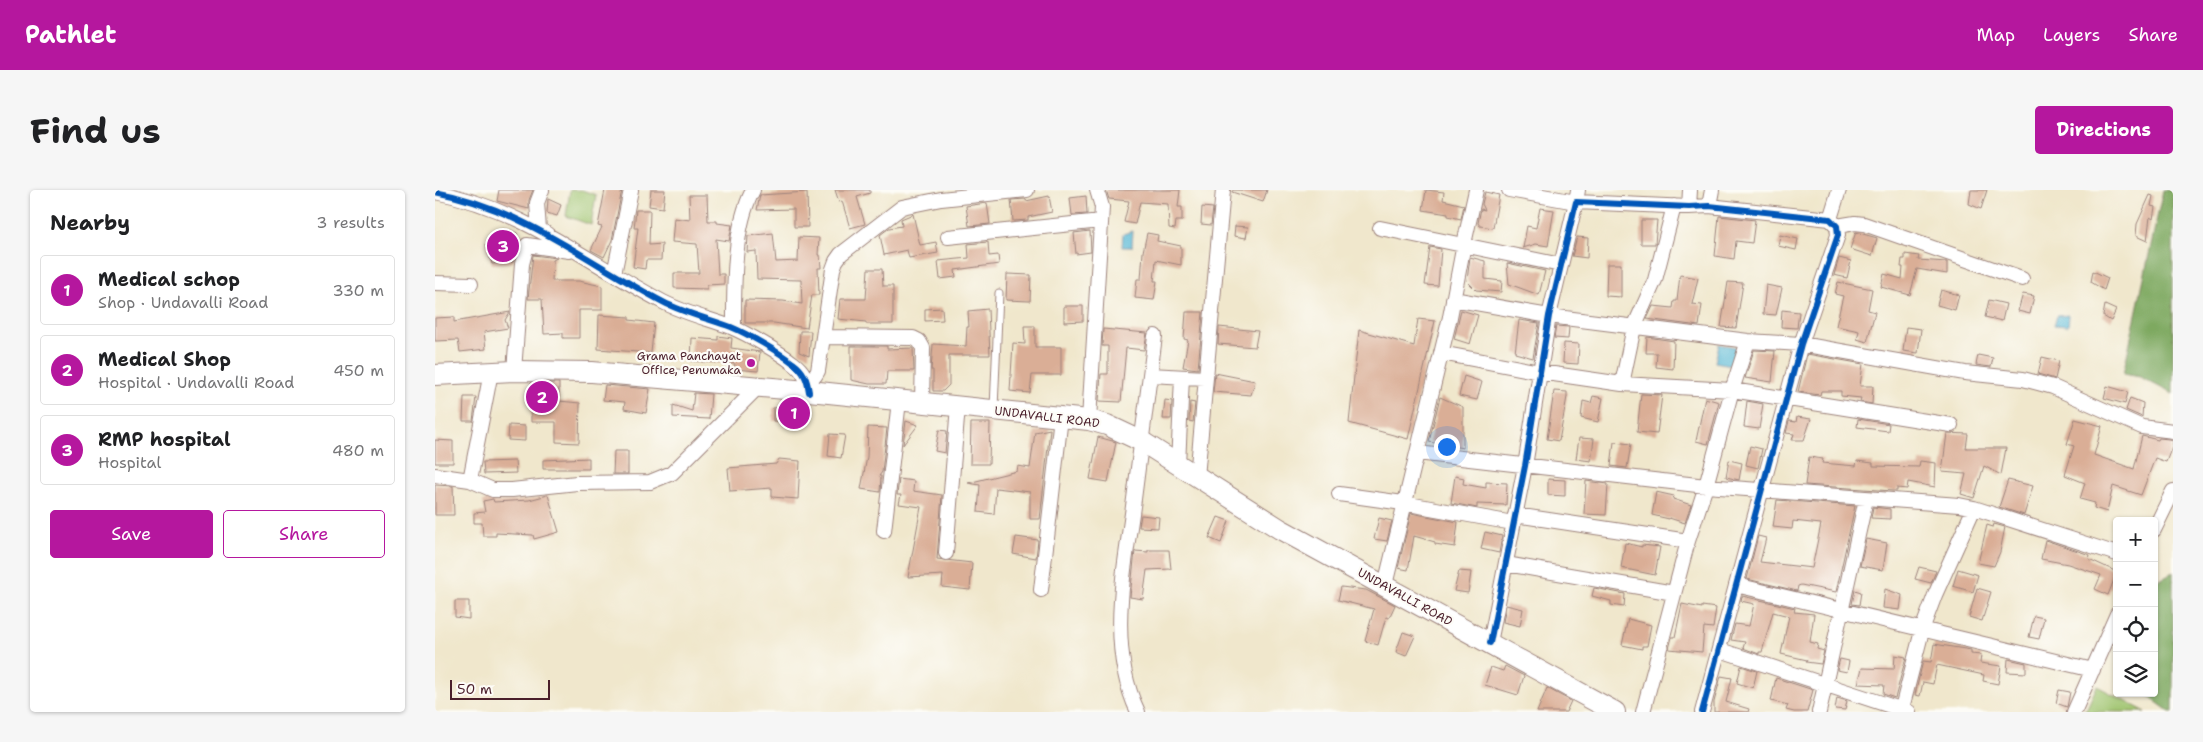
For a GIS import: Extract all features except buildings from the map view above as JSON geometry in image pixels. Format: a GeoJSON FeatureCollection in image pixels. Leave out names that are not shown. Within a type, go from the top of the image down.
{"type":"FeatureCollection","features":[{"type":"Feature","properties":{"kind":"main road","name":"UNDAVALLI ROAD"},"geometry":{"type":"LineString","coordinates":[[435,375],[514,371],[592,372],[759,387],[808,385],[899,401],[1089,420],[1107,425],[1141,441],[1280,530],[1385,585],[1615,712]]}},
{"type":"Feature","properties":{"kind":"street"},"geometry":{"type":"LineString","coordinates":[[614,274],[631,190]]}},
{"type":"Feature","properties":{"kind":"street"},"geometry":{"type":"LineString","coordinates":[[808,385],[818,371],[836,261],[841,254],[889,218],[895,210],[911,204],[1027,190]]}},
{"type":"Feature","properties":{"kind":"street"},"geometry":{"type":"LineString","coordinates":[[1089,420],[1102,207],[1097,190]]}},
{"type":"Feature","properties":{"kind":"street"},"geometry":{"type":"LineString","coordinates":[[1197,477],[1223,190]]}},
{"type":"Feature","properties":{"kind":"street"},"geometry":{"type":"LineString","coordinates":[[1385,585],[1403,503],[1451,317],[1453,299],[1476,190]]}},
{"type":"Feature","properties":{"kind":"street"},"geometry":{"type":"LineString","coordinates":[[1509,190],[1674,206],[1709,206],[1834,223],[1864,224],[2022,279]]}},
{"type":"Feature","properties":{"kind":"street"},"geometry":{"type":"LineString","coordinates":[[1689,207],[1690,190]]}},
{"type":"Feature","properties":{"kind":"street"},"geometry":{"type":"LineString","coordinates":[[1709,206],[1712,190]]}},
{"type":"Feature","properties":{"kind":"street"},"geometry":{"type":"LineString","coordinates":[[1702,712],[1801,344],[1838,235],[1834,223],[1839,190]]}},
{"type":"Feature","properties":{"kind":"street"},"geometry":{"type":"LineString","coordinates":[[733,328],[739,240],[750,191]]}},
{"type":"Feature","properties":{"kind":"street"},"geometry":{"type":"LineString","coordinates":[[435,192],[463,197],[499,210],[579,252]]}},
{"type":"Feature","properties":{"kind":"street"},"geometry":{"type":"LineString","coordinates":[[540,196],[539,229],[665,303],[733,328],[792,362],[803,371],[808,385]]}},
{"type":"Feature","properties":{"kind":"street"},"geometry":{"type":"LineString","coordinates":[[1490,643],[1525,466],[1549,316],[1577,196]]}},
{"type":"Feature","properties":{"kind":"street"},"geometry":{"type":"LineString","coordinates":[[1622,384],[1634,327],[1655,280],[1674,206]]}},
{"type":"Feature","properties":{"kind":"street"},"geometry":{"type":"LineString","coordinates":[[948,238],[1101,221]]}},
{"type":"Feature","properties":{"kind":"street"},"geometry":{"type":"LineString","coordinates":[[1379,228],[1561,265]]}},
{"type":"Feature","properties":{"kind":"street"},"geometry":{"type":"LineString","coordinates":[[514,371],[522,264],[527,245],[579,252]]}},
{"type":"Feature","properties":{"kind":"street"},"geometry":{"type":"LineString","coordinates":[[435,283],[471,284]]}},
{"type":"Feature","properties":{"kind":"street"},"geometry":{"type":"LineString","coordinates":[[1453,299],[1549,316],[1634,327],[1748,341],[1801,344],[1965,373],[2023,379],[2053,387],[2143,427],[2173,431]]}},
{"type":"Feature","properties":{"kind":"street"},"geometry":{"type":"LineString","coordinates":[[1139,712],[1130,695],[1122,666],[1119,609],[1155,336]]}},
{"type":"Feature","properties":{"kind":"street"},"geometry":{"type":"LineString","coordinates":[[823,337],[913,338],[919,340],[923,348],[922,403]]}},
{"type":"Feature","properties":{"kind":"street"},"geometry":{"type":"LineString","coordinates":[[1643,712],[1688,541],[1748,341]]}},
{"type":"Feature","properties":{"kind":"street"},"geometry":{"type":"LineString","coordinates":[[1441,352],[1540,372],[1622,384],[1732,390],[1951,425]]}},
{"type":"Feature","properties":{"kind":"street"},"geometry":{"type":"LineString","coordinates":[[470,480],[491,372]]}},
{"type":"Feature","properties":{"kind":"street"},"geometry":{"type":"LineString","coordinates":[[1150,375],[1205,378]]}},
{"type":"Feature","properties":{"kind":"street"},"geometry":{"type":"LineString","coordinates":[[1178,465],[1182,377]]}},
{"type":"Feature","properties":{"kind":"street"},"geometry":{"type":"LineString","coordinates":[[435,475],[470,480],[493,490],[512,490],[577,483],[650,482],[662,479],[672,473],[759,387]]}},
{"type":"Feature","properties":{"kind":"street"},"geometry":{"type":"LineString","coordinates":[[884,531],[899,401]]}},
{"type":"Feature","properties":{"kind":"street"},"geometry":{"type":"LineString","coordinates":[[946,553],[959,406]]}},
{"type":"Feature","properties":{"kind":"street"},"geometry":{"type":"LineString","coordinates":[[1041,590],[1061,417]]}},
{"type":"Feature","properties":{"kind":"street"},"geometry":{"type":"LineString","coordinates":[[1417,452],[1706,486],[1974,508],[2113,553]]}},
{"type":"Feature","properties":{"kind":"street"},"geometry":{"type":"LineString","coordinates":[[2158,522],[2173,491]]}},
{"type":"Feature","properties":{"kind":"street"},"geometry":{"type":"LineString","coordinates":[[1339,494],[1688,541]]}},
{"type":"Feature","properties":{"kind":"street"},"geometry":{"type":"LineString","coordinates":[[1819,712],[1866,499]]}},
{"type":"Feature","properties":{"kind":"street"},"geometry":{"type":"LineString","coordinates":[[1720,650],[1825,683],[1904,711],[1923,630],[1935,595],[1974,508]]}},
{"type":"Feature","properties":{"kind":"street"},"geometry":{"type":"LineString","coordinates":[[1506,564],[1674,593]]}},
{"type":"Feature","properties":{"kind":"street"},"geometry":{"type":"LineString","coordinates":[[1736,585],[2093,670]]}},
{"type":"Feature","properties":{"kind":"street"},"geometry":{"type":"LineString","coordinates":[[2075,712],[2113,623]]}},
{"type":"Feature","properties":{"kind":"lane"},"geometry":{"type":"LineString","coordinates":[[994,411],[999,293]]}},
{"type":"Feature","properties":{"kind":"green space"},"geometry":{"type":"Polygon","coordinates":[[[570,190],[582,190],[596,195],[591,225],[566,216],[570,190]]]}},
{"type":"Feature","properties":{"kind":"green space"},"geometry":{"type":"Polygon","coordinates":[[[2163,190],[2173,190],[2173,394],[2140,377],[2123,374],[2163,190]]]}},
{"type":"Feature","properties":{"kind":"green space"},"geometry":{"type":"Polygon","coordinates":[[[2173,572],[2173,712],[2170,712],[2149,697],[2158,697],[2158,580],[2173,572]]]}},
{"type":"Feature","properties":{"kind":"green space"},"geometry":{"type":"Polygon","coordinates":[[[2097,686],[2113,694],[2113,697],[2118,697],[2146,712],[2085,712],[2097,686]]]}},
{"type":"Feature","properties":{"kind":"water"},"geometry":{"type":"Polygon","coordinates":[[[1133,231],[1132,247],[1122,247],[1123,234],[1133,231]]]}},
{"type":"Feature","properties":{"kind":"water"},"geometry":{"type":"Polygon","coordinates":[[[2069,315],[2068,326],[2054,325],[2057,316],[2069,315]]]}},
{"type":"Feature","properties":{"kind":"water"},"geometry":{"type":"Polygon","coordinates":[[[1719,344],[1736,347],[1732,365],[1715,362],[1719,344]]]}},
{"type":"Feature","properties":{"kind":"cycle path"},"geometry":{"type":"LineString","coordinates":[[435,192],[497,210],[553,238],[663,302],[688,313],[731,327],[754,339],[797,366],[804,376],[809,392]]}},
{"type":"Feature","properties":{"kind":"cycle path"},"geometry":{"type":"LineString","coordinates":[[1490,643],[1525,466],[1549,316],[1576,202],[1689,207],[1709,206],[1830,219],[1837,226],[1838,235],[1801,344],[1702,712]]}},
{"type":"Feature","properties":{"kind":"place","name":"RMP hospital"},"geometry":{"type":"Point","coordinates":[503,246]}},
{"type":"Feature","properties":{"kind":"place","name":"Grama Panchayat Office, Penumaka"},"geometry":{"type":"Point","coordinates":[751,363]}},
{"type":"Feature","properties":{"kind":"place","name":"Medical Shop"},"geometry":{"type":"Point","coordinates":[542,397]}},
{"type":"Feature","properties":{"kind":"place","name":"Medical schop"},"geometry":{"type":"Point","coordinates":[794,413]}}]}
